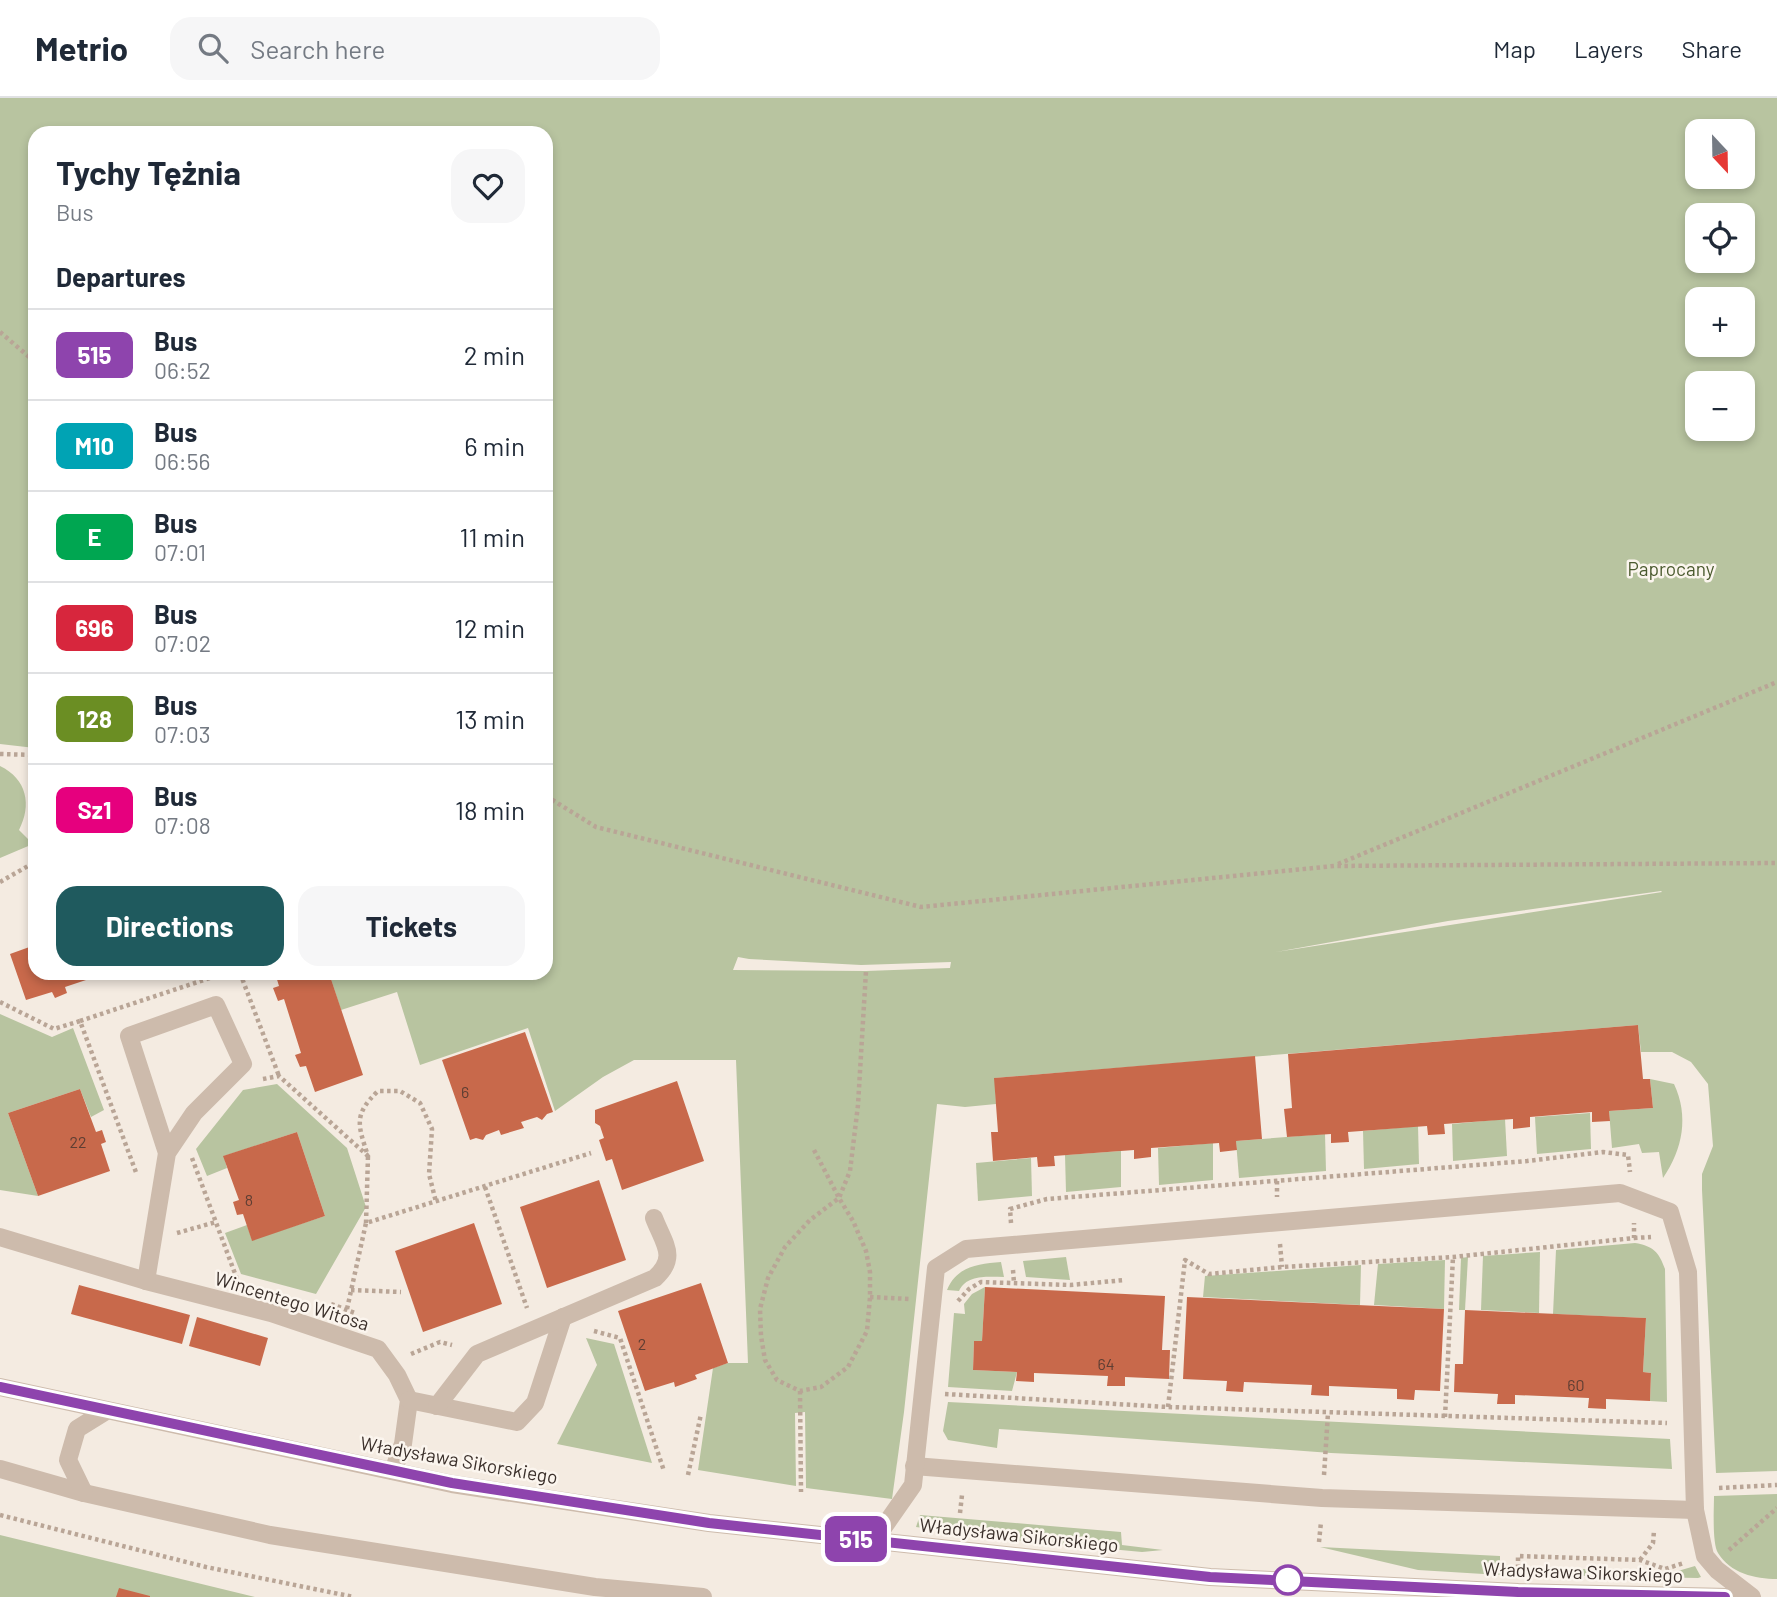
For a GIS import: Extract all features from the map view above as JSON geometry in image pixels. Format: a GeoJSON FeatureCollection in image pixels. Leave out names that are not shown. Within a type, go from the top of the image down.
{"type":"FeatureCollection","features":[{"type":"Feature","properties":{"kind":"street"},"geometry":{"type":"LineString","coordinates":[[146,1281],[167,1153],[194,1113],[243,1064],[216,1005],[129,1036],[167,1153]]}},
{"type":"Feature","properties":{"kind":"street"},"geometry":{"type":"LineString","coordinates":[[874,1541],[913,1485],[936,1268],[966,1250],[1619,1194],[1670,1212],[1688,1272],[1695,1510],[1705,1556],[1717,1570],[1752,1597]]}},
{"type":"Feature","properties":{"kind":"street"},"geometry":{"type":"LineString","coordinates":[[437,1406],[477,1354],[654,1278],[666,1268],[669,1258],[654,1218]]}},
{"type":"Feature","properties":{"kind":"street","name":"Wincentego Witosa"},"geometry":{"type":"LineString","coordinates":[[0,1237],[146,1281],[271,1313],[378,1349],[397,1375],[409,1401]]}},
{"type":"Feature","properties":{"kind":"street"},"geometry":{"type":"LineString","coordinates":[[393,1471],[403,1444],[409,1401],[517,1422],[535,1403],[565,1316]]}},
{"type":"Feature","properties":{"kind":"street","name":"Władysława Sikorskiego"},"geometry":{"type":"LineString","coordinates":[[0,1387],[452,1483],[709,1523],[1210,1577],[1426,1592],[1728,1597]]}},
{"type":"Feature","properties":{"kind":"street"},"geometry":{"type":"LineString","coordinates":[[85,1493],[68,1460],[77,1429],[106,1410]]}},
{"type":"Feature","properties":{"kind":"street"},"geometry":{"type":"LineString","coordinates":[[914,1466],[1322,1498],[1695,1510]]}},
{"type":"Feature","properties":{"kind":"street"},"geometry":{"type":"LineString","coordinates":[[0,1469],[85,1493],[270,1535],[595,1587],[703,1597]]}},
{"type":"Feature","properties":{"kind":"path"},"geometry":{"type":"LineString","coordinates":[[0,332],[28,356]]}},
{"type":"Feature","properties":{"kind":"path"},"geometry":{"type":"LineString","coordinates":[[1334,866],[1777,682]]}},
{"type":"Feature","properties":{"kind":"path"},"geometry":{"type":"LineString","coordinates":[[0,754],[28,754]]}},
{"type":"Feature","properties":{"kind":"path"},"geometry":{"type":"LineString","coordinates":[[553,800],[596,827],[921,907],[1334,866],[1777,863]]}},
{"type":"Feature","properties":{"kind":"path"},"geometry":{"type":"LineString","coordinates":[[0,882],[28,866]]}},
{"type":"Feature","properties":{"kind":"path"},"geometry":{"type":"LineString","coordinates":[[814,1150],[839,1198],[853,1221],[866,1251],[870,1272],[870,1297],[867,1331],[848,1367],[821,1387],[800,1391],[777,1380],[765,1360],[760,1309],[768,1278],[785,1247],[810,1220],[839,1198],[850,1171],[858,1105],[866,971]]}},
{"type":"Feature","properties":{"kind":"path"},"geometry":{"type":"LineString","coordinates":[[0,1002],[54,1029],[204,980]]}},
{"type":"Feature","properties":{"kind":"path"},"geometry":{"type":"LineString","coordinates":[[243,980],[279,1076],[368,1156]]}},
{"type":"Feature","properties":{"kind":"path"},"geometry":{"type":"LineString","coordinates":[[80,1021],[138,1177]]}},
{"type":"Feature","properties":{"kind":"path"},"geometry":{"type":"LineString","coordinates":[[252,1082],[279,1076]]}},
{"type":"Feature","properties":{"kind":"path"},"geometry":{"type":"LineString","coordinates":[[347,1308],[366,1223],[368,1156],[359,1128],[363,1106],[378,1091],[400,1091],[420,1103],[432,1129],[429,1174],[436,1202]]}},
{"type":"Feature","properties":{"kind":"path"},"geometry":{"type":"LineString","coordinates":[[188,1147],[237,1279]]}},
{"type":"Feature","properties":{"kind":"path"},"geometry":{"type":"LineString","coordinates":[[1012,1246],[1010,1209],[1047,1199],[1502,1163],[1603,1152],[1629,1156],[1634,1238]]}},
{"type":"Feature","properties":{"kind":"path"},"geometry":{"type":"LineString","coordinates":[[366,1223],[592,1153]]}},
{"type":"Feature","properties":{"kind":"path"},"geometry":{"type":"LineString","coordinates":[[485,1187],[530,1315]]}},
{"type":"Feature","properties":{"kind":"path"},"geometry":{"type":"LineString","coordinates":[[1168,1407],[1185,1260],[1209,1274],[1453,1257],[1657,1237]]}},
{"type":"Feature","properties":{"kind":"path"},"geometry":{"type":"LineString","coordinates":[[1445,1417],[1453,1257]]}},
{"type":"Feature","properties":{"kind":"path"},"geometry":{"type":"LineString","coordinates":[[225,1275],[249,1282]]}},
{"type":"Feature","properties":{"kind":"path"},"geometry":{"type":"LineString","coordinates":[[870,1297],[957,1303],[969,1289],[981,1282],[1070,1285],[1125,1280]]}},
{"type":"Feature","properties":{"kind":"path"},"geometry":{"type":"LineString","coordinates":[[351,1290],[401,1292]]}},
{"type":"Feature","properties":{"kind":"path"},"geometry":{"type":"LineString","coordinates":[[323,1302],[347,1308],[357,1314]]}},
{"type":"Feature","properties":{"kind":"path"},"geometry":{"type":"LineString","coordinates":[[565,1316],[570,1325],[620,1338],[664,1471]]}},
{"type":"Feature","properties":{"kind":"path"},"geometry":{"type":"LineString","coordinates":[[406,1356],[440,1342],[453,1346],[447,1356]]}},
{"type":"Feature","properties":{"kind":"path"},"geometry":{"type":"LineString","coordinates":[[800,1391],[801,1492]]}},
{"type":"Feature","properties":{"kind":"path"},"geometry":{"type":"LineString","coordinates":[[941,1394],[1168,1407],[1674,1423]]}},
{"type":"Feature","properties":{"kind":"path"},"geometry":{"type":"LineString","coordinates":[[688,1475],[701,1414]]}},
{"type":"Feature","properties":{"kind":"path"},"geometry":{"type":"LineString","coordinates":[[960,1513],[965,1470]]}},
{"type":"Feature","properties":{"kind":"path"},"geometry":{"type":"LineString","coordinates":[[1695,1489],[1777,1485]]}},
{"type":"Feature","properties":{"kind":"path"},"geometry":{"type":"LineString","coordinates":[[0,1515],[206,1567],[354,1597]]}},
{"type":"Feature","properties":{"kind":"path"},"geometry":{"type":"LineString","coordinates":[[1518,1556],[1640,1560]]}},
{"type":"Feature","properties":{"kind":"green space","name":"Paprocany"},"geometry":{"type":"Polygon","coordinates":[[[0,98],[1777,98],[1777,1471],[1716,1473],[1702,1190],[1702,1174],[1713,1146],[1708,1084],[1691,1062],[1672,1052],[1641,1052],[1638,1025],[995,1078],[996,1104],[965,1107],[937,1104],[892,1499],[806,1488],[805,1412],[795,1413],[796,1486],[698,1470],[713,1368],[728,1363],[748,1363],[736,1060],[634,1060],[603,1077],[555,1111],[528,1028],[420,1065],[397,992],[341,1010],[331,980],[553,980],[553,126],[28,126],[28,747],[0,744],[0,98]],[[1662,892],[1448,921],[1276,952],[1662,892]],[[738,957],[733,970],[866,971],[950,968],[951,962],[861,965],[738,957]]]}},
{"type":"Feature","properties":{"kind":"green space"},"geometry":{"type":"Polygon","coordinates":[[[0,766],[9,771],[21,785],[26,802],[19,830],[28,839],[28,846],[0,858],[0,766]]]}},
{"type":"Feature","properties":{"kind":"green space"},"geometry":{"type":"Polygon","coordinates":[[[0,1014],[52,1037],[73,1028],[104,1110],[91,1117],[80,1089],[8,1113],[38,1196],[0,1190],[0,1014]]]}},
{"type":"Feature","properties":{"kind":"green space"},"geometry":{"type":"Polygon","coordinates":[[[1650,1079],[1674,1084],[1681,1108],[1682,1132],[1679,1144],[1663,1178],[1659,1152],[1642,1153],[1639,1144],[1612,1148],[1609,1111],[1653,1108],[1650,1079]]]}},
{"type":"Feature","properties":{"kind":"green space"},"geometry":{"type":"Polygon","coordinates":[[[277,1084],[347,1148],[366,1207],[316,1294],[241,1274],[225,1233],[247,1225],[252,1240],[325,1216],[297,1132],[224,1156],[227,1168],[207,1176],[196,1149],[243,1090],[277,1084]]]}},
{"type":"Feature","properties":{"kind":"green space"},"geometry":{"type":"Polygon","coordinates":[[[1590,1113],[1591,1149],[1537,1154],[1535,1117],[1590,1113]]]}},
{"type":"Feature","properties":{"kind":"green space"},"geometry":{"type":"Polygon","coordinates":[[[1505,1119],[1507,1156],[1453,1161],[1452,1124],[1505,1119]]]}},
{"type":"Feature","properties":{"kind":"green space"},"geometry":{"type":"Polygon","coordinates":[[[1418,1126],[1419,1164],[1364,1169],[1363,1131],[1418,1126]]]}},
{"type":"Feature","properties":{"kind":"green space"},"geometry":{"type":"Polygon","coordinates":[[[1325,1134],[1326,1171],[1239,1178],[1236,1141],[1325,1134]]]}},
{"type":"Feature","properties":{"kind":"green space"},"geometry":{"type":"Polygon","coordinates":[[[1213,1143],[1213,1180],[1159,1185],[1158,1148],[1213,1143]]]}},
{"type":"Feature","properties":{"kind":"green space"},"geometry":{"type":"Polygon","coordinates":[[[1121,1151],[1121,1187],[1066,1192],[1065,1155],[1121,1151]]]}},
{"type":"Feature","properties":{"kind":"green space"},"geometry":{"type":"Polygon","coordinates":[[[1031,1158],[1032,1196],[978,1201],[976,1163],[1031,1158]]]}},
{"type":"Feature","properties":{"kind":"green space"},"geometry":{"type":"Polygon","coordinates":[[[1635,1243],[1654,1251],[1665,1269],[1667,1402],[1650,1401],[1651,1373],[1643,1372],[1646,1318],[1553,1314],[1556,1250],[1635,1243]]]}},
{"type":"Feature","properties":{"kind":"green space"},"geometry":{"type":"Polygon","coordinates":[[[1540,1252],[1539,1313],[1481,1310],[1483,1256],[1540,1252]]]}},
{"type":"Feature","properties":{"kind":"green space"},"geometry":{"type":"Polygon","coordinates":[[[1066,1257],[1070,1280],[1026,1277],[1023,1261],[1066,1257]]]}},
{"type":"Feature","properties":{"kind":"green space"},"geometry":{"type":"Polygon","coordinates":[[[1468,1257],[1465,1310],[1459,1310],[1461,1258],[1468,1257]]]}},
{"type":"Feature","properties":{"kind":"green space"},"geometry":{"type":"Polygon","coordinates":[[[1445,1260],[1444,1309],[1374,1305],[1378,1264],[1445,1260]]]}},
{"type":"Feature","properties":{"kind":"green space"},"geometry":{"type":"Polygon","coordinates":[[[1001,1262],[1004,1277],[973,1279],[959,1291],[947,1290],[962,1271],[976,1265],[1001,1262]]]}},
{"type":"Feature","properties":{"kind":"green space"},"geometry":{"type":"Polygon","coordinates":[[[1361,1265],[1360,1305],[1203,1297],[1205,1276],[1361,1265]]]}},
{"type":"Feature","properties":{"kind":"green space"},"geometry":{"type":"Polygon","coordinates":[[[985,1287],[982,1341],[974,1341],[973,1370],[1017,1372],[1012,1391],[948,1387],[954,1313],[965,1314],[964,1304],[972,1294],[985,1287]]]}},
{"type":"Feature","properties":{"kind":"green space"},"geometry":{"type":"Polygon","coordinates":[[[586,1338],[614,1344],[652,1463],[557,1444],[597,1365],[586,1338]]]}},
{"type":"Feature","properties":{"kind":"green space"},"geometry":{"type":"Polygon","coordinates":[[[948,1402],[1670,1439],[1672,1469],[1331,1453],[999,1429],[997,1448],[948,1440],[943,1431],[948,1402]]]}},
{"type":"Feature","properties":{"kind":"green space"},"geometry":{"type":"Polygon","coordinates":[[[1777,1494],[1777,1579],[1752,1576],[1729,1566],[1716,1548],[1714,1496],[1777,1494]]]}},
{"type":"Feature","properties":{"kind":"green space"},"geometry":{"type":"Polygon","coordinates":[[[920,1515],[1121,1532],[1122,1545],[1163,1550],[1142,1552],[1002,1539],[916,1527],[920,1515]]]}},
{"type":"Feature","properties":{"kind":"green space"},"geometry":{"type":"Polygon","coordinates":[[[0,1535],[255,1597],[0,1597],[0,1535]]]}},
{"type":"Feature","properties":{"kind":"green space"},"geometry":{"type":"Polygon","coordinates":[[[1320,1547],[1500,1556],[1500,1575],[1418,1570],[1320,1547]]]}},
{"type":"Feature","properties":{"kind":"green space"},"geometry":{"type":"Polygon","coordinates":[[[1695,1566],[1701,1577],[1535,1575],[1537,1567],[1671,1573],[1695,1566]]]}},
{"type":"Feature","properties":{"kind":"building"},"geometry":{"type":"Polygon","coordinates":[[[28,948],[28,980],[86,980],[65,987],[67,993],[55,998],[52,992],[26,1000],[10,954],[28,948]]]}},
{"type":"Feature","properties":{"kind":"building"},"geometry":{"type":"Polygon","coordinates":[[[277,980],[331,980],[363,1075],[315,1092],[306,1066],[300,1067],[295,1055],[301,1053],[284,999],[278,1001],[273,988],[279,986],[277,980]]]}},
{"type":"Feature","properties":{"kind":"building"},"geometry":{"type":"Polygon","coordinates":[[[1638,1025],[1643,1079],[1650,1079],[1653,1108],[1609,1111],[1610,1121],[1592,1122],[1592,1112],[1530,1117],[1530,1127],[1513,1129],[1513,1119],[1444,1124],[1445,1134],[1428,1135],[1427,1126],[1348,1132],[1349,1142],[1331,1143],[1331,1134],[1287,1137],[1284,1109],[1292,1108],[1288,1054],[1638,1025]]]}},
{"type":"Feature","properties":{"kind":"building"},"geometry":{"type":"Polygon","coordinates":[[[525,1032],[553,1112],[542,1120],[537,1117],[521,1122],[524,1128],[501,1135],[499,1130],[486,1135],[483,1140],[470,1140],[442,1060],[525,1032]]]}},
{"type":"Feature","properties":{"kind":"building"},"geometry":{"type":"Polygon","coordinates":[[[1255,1056],[1262,1139],[1236,1141],[1237,1150],[1220,1152],[1219,1143],[1151,1148],[1151,1157],[1134,1159],[1134,1150],[1054,1156],[1055,1166],[1038,1167],[1037,1157],[993,1161],[991,1132],[998,1132],[994,1078],[1255,1056]]]}},
{"type":"Feature","properties":{"kind":"building"},"geometry":{"type":"Polygon","coordinates":[[[677,1081],[704,1161],[622,1190],[612,1159],[606,1161],[599,1140],[604,1138],[600,1126],[595,1123],[595,1110],[677,1081]]]}},
{"type":"Feature","properties":{"kind":"building"},"geometry":{"type":"Polygon","coordinates":[[[80,1089],[96,1132],[102,1130],[106,1142],[101,1144],[110,1171],[38,1196],[8,1113],[80,1089]]]}},
{"type":"Feature","properties":{"kind":"building"},"geometry":{"type":"Polygon","coordinates":[[[297,1132],[325,1216],[252,1241],[243,1214],[237,1215],[233,1202],[239,1200],[223,1156],[297,1132]]]}},
{"type":"Feature","properties":{"kind":"building"},"geometry":{"type":"Polygon","coordinates":[[[599,1180],[626,1260],[547,1288],[520,1207],[599,1180]]]}},
{"type":"Feature","properties":{"kind":"building"},"geometry":{"type":"Polygon","coordinates":[[[474,1223],[502,1304],[423,1332],[395,1251],[474,1223]]]}},
{"type":"Feature","properties":{"kind":"building"},"geometry":{"type":"Polygon","coordinates":[[[701,1283],[728,1363],[695,1375],[697,1379],[675,1387],[674,1382],[645,1391],[618,1311],[701,1283]]]}},
{"type":"Feature","properties":{"kind":"building"},"geometry":{"type":"Polygon","coordinates":[[[79,1285],[190,1315],[182,1344],[71,1314],[79,1285]]]}},
{"type":"Feature","properties":{"kind":"building"},"geometry":{"type":"Polygon","coordinates":[[[985,1287],[1165,1296],[1162,1350],[1170,1350],[1169,1379],[1125,1377],[1125,1386],[1107,1386],[1108,1376],[1034,1373],[1034,1382],[1016,1381],[1017,1372],[973,1370],[974,1341],[982,1341],[985,1287]]]}},
{"type":"Feature","properties":{"kind":"building"},"geometry":{"type":"Polygon","coordinates":[[[1187,1297],[1444,1309],[1440,1391],[1415,1390],[1414,1400],[1397,1399],[1397,1389],[1329,1386],[1329,1396],[1311,1395],[1312,1385],[1244,1382],[1243,1392],[1226,1391],[1227,1381],[1183,1379],[1187,1297]]]}},
{"type":"Feature","properties":{"kind":"building"},"geometry":{"type":"Polygon","coordinates":[[[1465,1310],[1646,1318],[1643,1372],[1651,1373],[1650,1401],[1606,1399],[1606,1409],[1588,1408],[1589,1398],[1515,1395],[1515,1404],[1497,1404],[1498,1394],[1454,1392],[1455,1364],[1463,1364],[1465,1310]]]}},
{"type":"Feature","properties":{"kind":"building"},"geometry":{"type":"Polygon","coordinates":[[[197,1317],[268,1338],[260,1366],[189,1346],[197,1317]]]}},
{"type":"Feature","properties":{"kind":"building"},"geometry":{"type":"Polygon","coordinates":[[[119,1588],[150,1596],[150,1597],[116,1597],[119,1588]]]}},
{"type":"Feature","properties":{"kind":"bus line","name":"515"},"geometry":{"type":"LineString","coordinates":[[0,1387],[452,1483],[709,1523],[1210,1577],[1518,1592],[1725,1597]]}}]}
